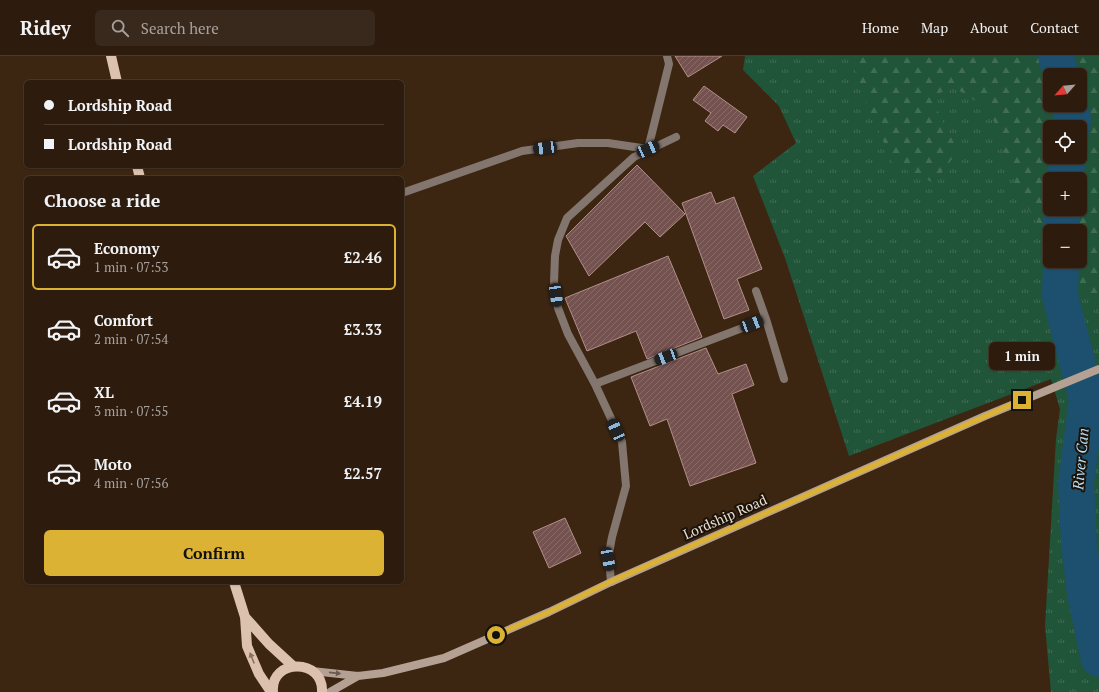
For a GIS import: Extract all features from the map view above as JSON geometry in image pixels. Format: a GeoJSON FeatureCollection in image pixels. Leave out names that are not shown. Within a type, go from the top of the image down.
{"type":"FeatureCollection","features":[{"type":"Feature","properties":{"kind":"main road"},"geometry":{"type":"LineString","coordinates":[[111,56],[117,80]]}},
{"type":"Feature","properties":{"kind":"main road"},"geometry":{"type":"LineString","coordinates":[[235,584],[245,617],[247,646],[259,674],[272,692]]}},
{"type":"Feature","properties":{"kind":"main road"},"geometry":{"type":"LineString","coordinates":[[245,617],[269,644],[293,666]]}},
{"type":"Feature","properties":{"kind":"main road"},"geometry":{"type":"LineString","coordinates":[[272,692],[279,674],[293,666],[304,667],[312,671],[320,680],[322,692]]}},
{"type":"Feature","properties":{"kind":"street","name":"Lordship Road"},"geometry":{"type":"LineString","coordinates":[[312,671],[358,676],[383,673],[444,658],[549,612],[610,582],[957,428],[1099,369]]}},
{"type":"Feature","properties":{"kind":"street","name":"Lordship Road"},"geometry":{"type":"LineString","coordinates":[[330,692],[358,676]]}},
{"type":"Feature","properties":{"kind":"lane"},"geometry":{"type":"LineString","coordinates":[[648,149],[669,64],[667,56]]}},
{"type":"Feature","properties":{"kind":"lane"},"geometry":{"type":"LineString","coordinates":[[610,582],[608,559],[609,552],[626,486],[622,442],[595,384],[568,334],[558,308],[554,282],[555,256],[558,240],[567,218],[634,157],[648,149],[676,137]]}},
{"type":"Feature","properties":{"kind":"lane"},"geometry":{"type":"LineString","coordinates":[[404,192],[522,151],[578,143],[608,143],[648,149]]}},
{"type":"Feature","properties":{"kind":"lane"},"geometry":{"type":"LineString","coordinates":[[756,291],[784,379]]}},
{"type":"Feature","properties":{"kind":"lane"},"geometry":{"type":"LineString","coordinates":[[595,384],[766,319]]}},
{"type":"Feature","properties":{"kind":"green space"},"geometry":{"type":"Polygon","coordinates":[[[745,56],[1099,56],[1099,692],[1051,692],[1045,626],[1056,439],[1060,409],[1051,379],[849,456],[785,258],[753,176],[796,143],[779,106],[743,70],[745,56]]]}},
{"type":"Feature","properties":{"kind":"green space"},"geometry":{"type":"Polygon","coordinates":[[[851,56],[1098,56],[1099,309],[1069,268],[1087,268],[1087,224],[1043,224],[1043,231],[1018,192],[990,110],[955,88],[930,96],[958,151],[934,183],[893,164],[867,104],[851,56]]]}},
{"type":"Feature","properties":{"kind":"building"},"geometry":{"type":"Polygon","coordinates":[[[675,56],[722,56],[688,77],[675,56]]]}},
{"type":"Feature","properties":{"kind":"building"},"geometry":{"type":"Polygon","coordinates":[[[704,86],[747,117],[735,133],[723,125],[718,131],[705,121],[711,113],[693,100],[704,86]]]}},
{"type":"Feature","properties":{"kind":"building"},"geometry":{"type":"Polygon","coordinates":[[[637,165],[685,214],[660,237],[645,222],[589,276],[566,236],[637,165]]]}},
{"type":"Feature","properties":{"kind":"building"},"geometry":{"type":"Polygon","coordinates":[[[711,192],[716,204],[734,197],[762,269],[737,279],[749,310],[724,319],[682,203],[711,192]]]}},
{"type":"Feature","properties":{"kind":"building"},"geometry":{"type":"Polygon","coordinates":[[[668,256],[702,337],[647,359],[636,331],[587,351],[565,298],[668,256]]]}},
{"type":"Feature","properties":{"kind":"building"},"geometry":{"type":"Polygon","coordinates":[[[706,348],[718,374],[746,364],[754,385],[732,394],[756,463],[690,486],[667,419],[650,426],[631,377],[706,348]]]}},
{"type":"Feature","properties":{"kind":"building"},"geometry":{"type":"Polygon","coordinates":[[[565,518],[581,553],[549,568],[533,532],[565,518]]]}},
{"type":"Feature","properties":{"kind":"waterway","name":"River Can"},"geometry":{"type":"LineString","coordinates":[[1056,56],[1059,68]]}},
{"type":"Feature","properties":{"kind":"waterway","name":"River Can"},"geometry":{"type":"LineString","coordinates":[[1071,112],[1073,120]]}},
{"type":"Feature","properties":{"kind":"waterway","name":"River Can"},"geometry":{"type":"LineString","coordinates":[[1066,172],[1067,164]]}},
{"type":"Feature","properties":{"kind":"waterway","name":"River Can"},"geometry":{"type":"LineString","coordinates":[[1061,216],[1061,224]]}},
{"type":"Feature","properties":{"kind":"waterway","name":"River Can"},"geometry":{"type":"LineString","coordinates":[[1061,268],[1060,296],[1087,400],[1076,483],[1079,543],[1085,594],[1099,659]]}},
{"type":"Feature","properties":{"kind":"waterway"},"geometry":{"type":"LineString","coordinates":[[1087,400],[1099,395]]}},
{"type":"Feature","properties":{"kind":"route"},"geometry":{"type":"LineString","coordinates":[[496,635],[549,612],[610,582],[1022,400]]}}]}
